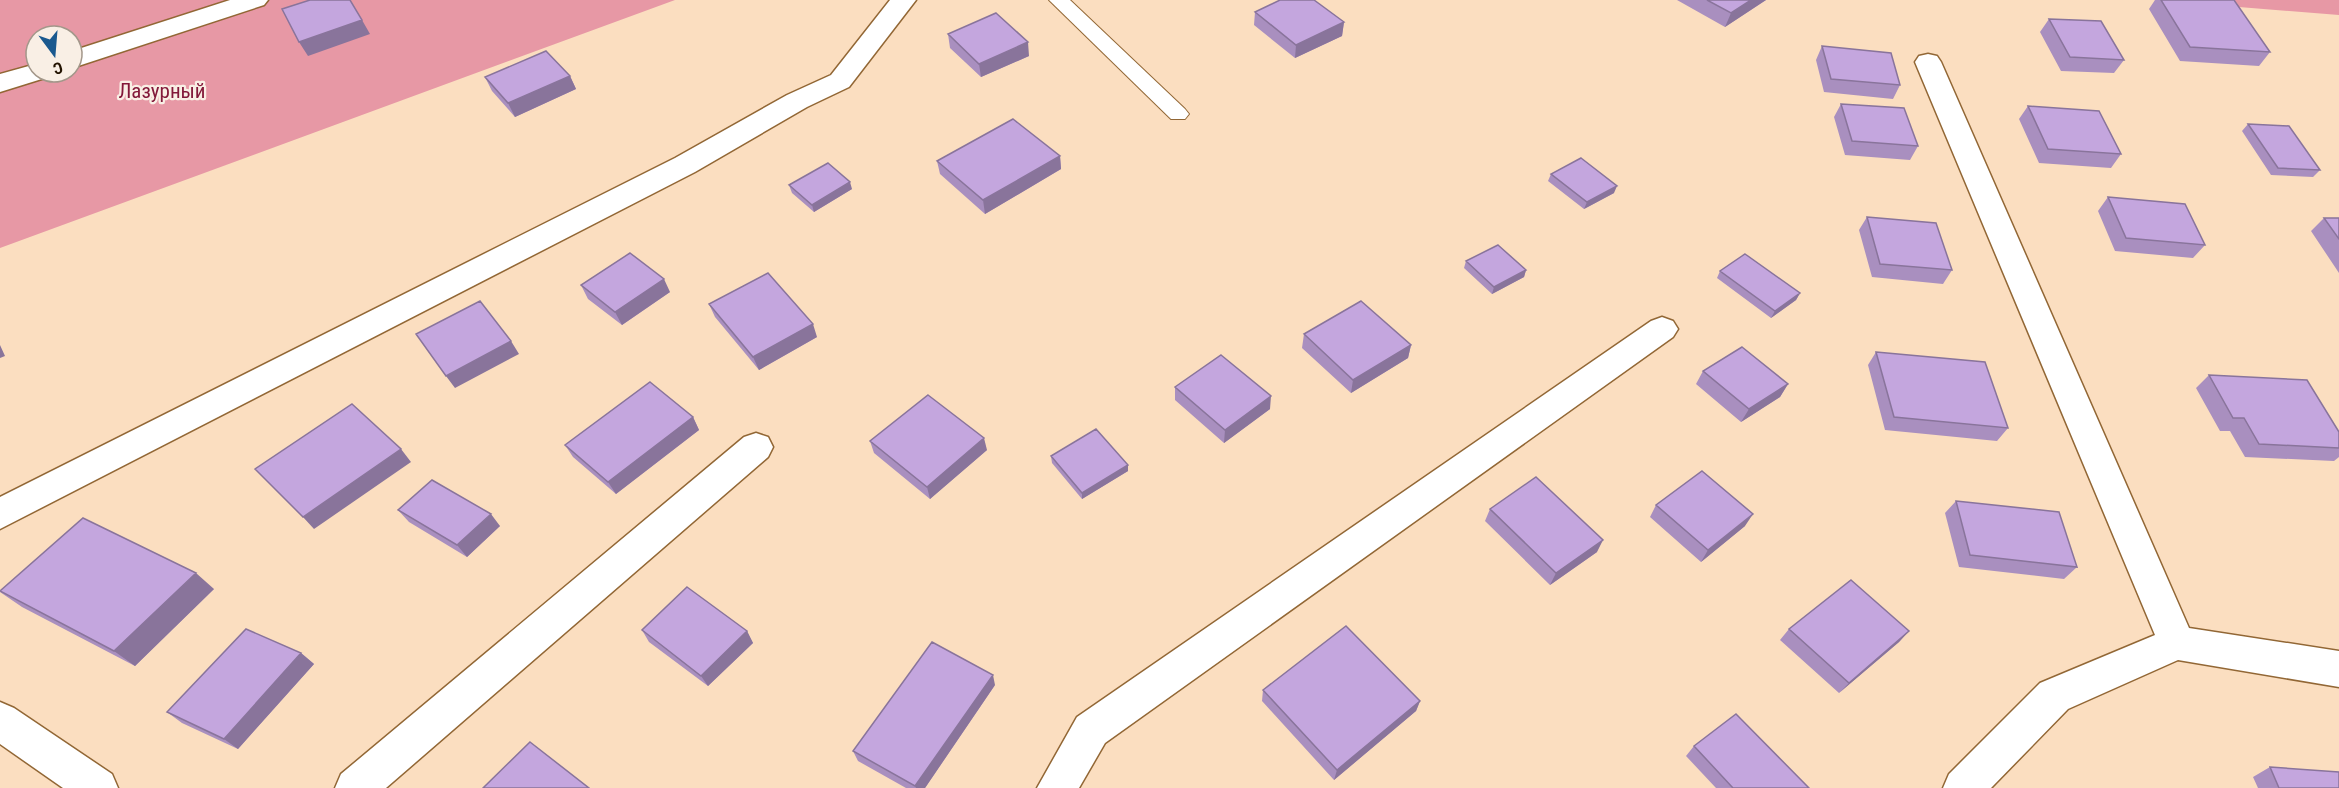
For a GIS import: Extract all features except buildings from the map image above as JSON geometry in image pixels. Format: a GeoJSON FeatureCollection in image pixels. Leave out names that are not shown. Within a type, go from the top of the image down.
{"type":"FeatureCollection","features":[{"type":"Feature","properties":{"kind":"street"},"geometry":{"type":"LineString","coordinates":[[84,56],[255,0]]}},
{"type":"Feature","properties":{"kind":"street"},"geometry":{"type":"LineString","coordinates":[[0,514],[685,165],[797,101],[840,81],[903,0]]}},
{"type":"Feature","properties":{"kind":"street"},"geometry":{"type":"LineString","coordinates":[[1928,62],[2177,643]]}},
{"type":"Feature","properties":{"kind":"street"},"geometry":{"type":"LineString","coordinates":[[0,83],[24,76]]}},
{"type":"Feature","properties":{"kind":"street"},"geometry":{"type":"LineString","coordinates":[[1057,788],[1091,730],[1662,329]]}},
{"type":"Feature","properties":{"kind":"street"},"geometry":{"type":"LineString","coordinates":[[355,788],[756,447]]}},
{"type":"Feature","properties":{"kind":"street"},"geometry":{"type":"LineString","coordinates":[[1963,788],[2054,696],[2177,643],[2339,669]]}},
{"type":"Feature","properties":{"kind":"street"},"geometry":{"type":"LineString","coordinates":[[0,721],[98,788]]}},
{"type":"Feature","properties":{"kind":"lane"},"geometry":{"type":"LineString","coordinates":[[1059,0],[1179,114]]}},
{"type":"Feature","properties":{"kind":"green space","name":"Лазурный"},"geometry":{"type":"Polygon","coordinates":[[[0,0],[675,0],[0,248],[0,0]]]}},
{"type":"Feature","properties":{"kind":"green space"},"geometry":{"type":"Polygon","coordinates":[[[2153,0],[2339,0],[2339,15],[2153,0]]]}}]}
